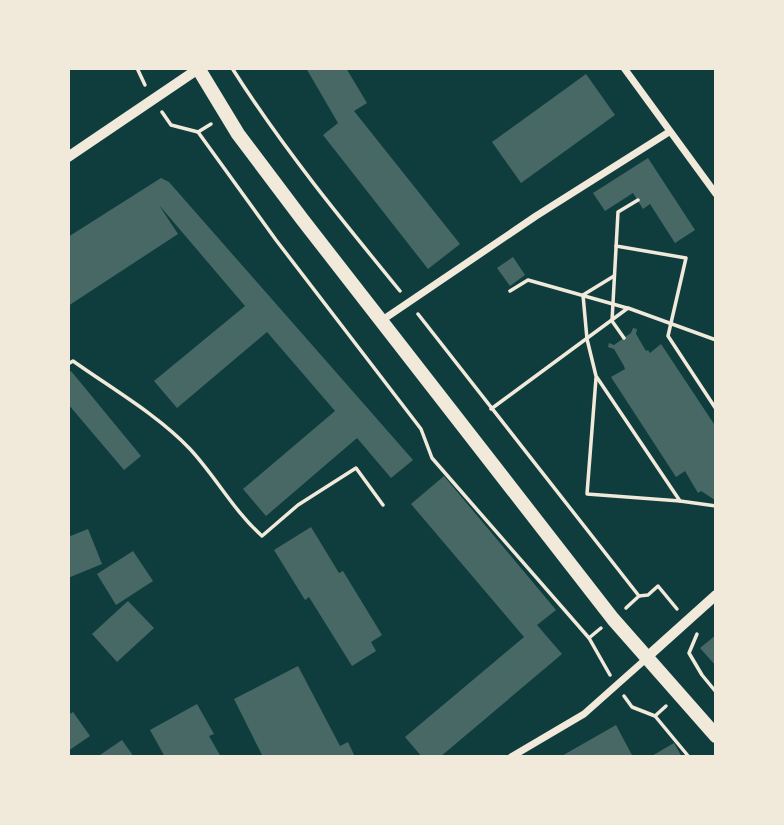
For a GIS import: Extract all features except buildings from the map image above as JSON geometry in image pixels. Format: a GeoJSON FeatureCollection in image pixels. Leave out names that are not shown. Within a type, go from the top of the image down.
{"type":"FeatureCollection","features":[{"type":"Feature","properties":{"kind":"main road"},"geometry":{"type":"LineString","coordinates":[[198,69],[225,116],[257,161],[381,321],[613,619],[716,736]]}},
{"type":"Feature","properties":{"kind":"street"},"geometry":{"type":"LineString","coordinates":[[624,68],[716,194]]}},
{"type":"Feature","properties":{"kind":"street"},"geometry":{"type":"LineString","coordinates":[[68,157],[198,69]]}},
{"type":"Feature","properties":{"kind":"street"},"geometry":{"type":"LineString","coordinates":[[381,321],[407,300],[669,132]]}},
{"type":"Feature","properties":{"kind":"street"},"geometry":{"type":"LineString","coordinates":[[511,757],[584,714],[716,595]]}},
{"type":"Feature","properties":{"kind":"path"},"geometry":{"type":"LineString","coordinates":[[232,68],[254,103],[323,196],[639,596]]}},
{"type":"Feature","properties":{"kind":"path"},"geometry":{"type":"LineString","coordinates":[[171,125],[198,132],[276,240],[421,429],[432,458],[589,638],[596,654],[632,707],[655,716],[689,757]]}},
{"type":"Feature","properties":{"kind":"path"},"geometry":{"type":"LineString","coordinates":[[624,338],[612,321],[618,212],[638,200]]}},
{"type":"Feature","properties":{"kind":"path"},"geometry":{"type":"LineString","coordinates":[[616,246],[686,258],[668,336],[716,409]]}},
{"type":"Feature","properties":{"kind":"path"},"geometry":{"type":"LineString","coordinates":[[583,295],[614,276]]}},
{"type":"Feature","properties":{"kind":"path"},"geometry":{"type":"LineString","coordinates":[[510,291],[528,280],[628,308],[716,340]]}},
{"type":"Feature","properties":{"kind":"path"},"geometry":{"type":"LineString","coordinates":[[583,295],[587,339],[596,376],[587,494],[716,506]]}},
{"type":"Feature","properties":{"kind":"path"},"geometry":{"type":"LineString","coordinates":[[491,409],[628,308]]}},
{"type":"Feature","properties":{"kind":"path"},"geometry":{"type":"LineString","coordinates":[[68,364],[73,362],[84,369],[190,449],[246,522],[262,536],[298,505],[356,468],[383,505]]}},
{"type":"Feature","properties":{"kind":"path"},"geometry":{"type":"LineString","coordinates":[[596,376],[680,501]]}},
{"type":"Feature","properties":{"kind":"path"},"geometry":{"type":"LineString","coordinates":[[702,675],[716,692]]}}]}
